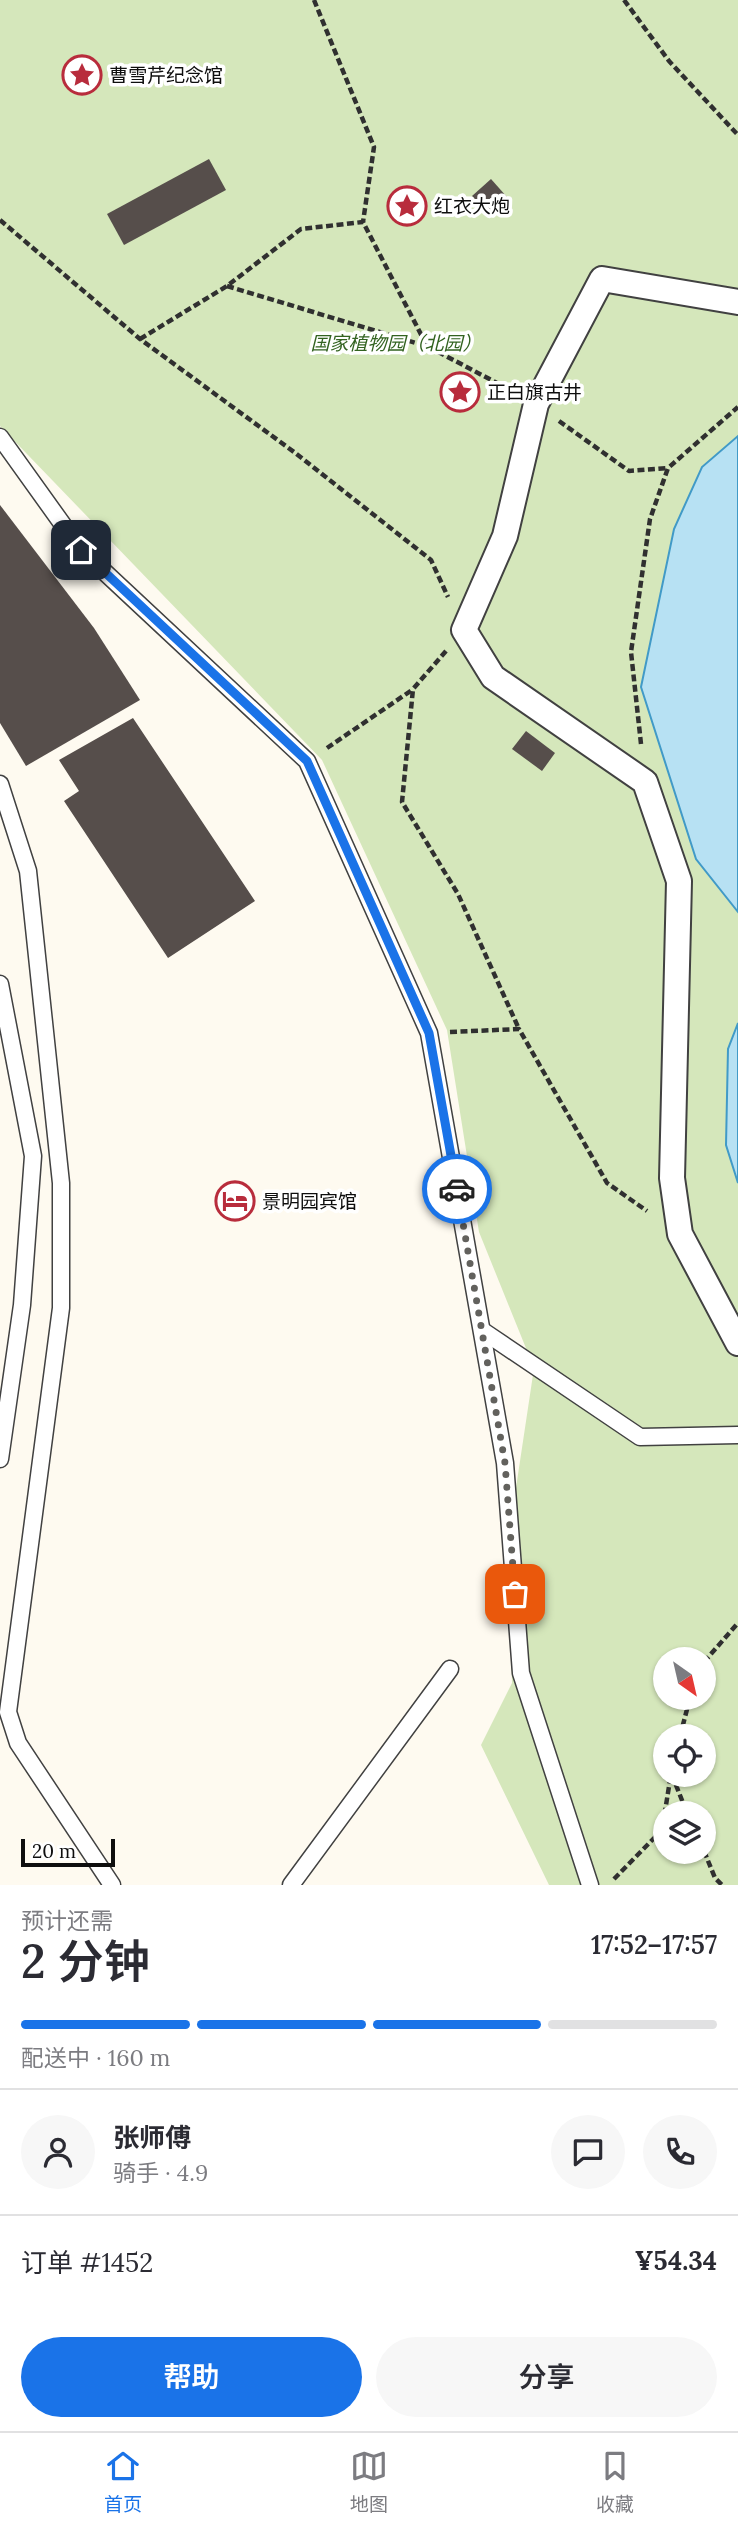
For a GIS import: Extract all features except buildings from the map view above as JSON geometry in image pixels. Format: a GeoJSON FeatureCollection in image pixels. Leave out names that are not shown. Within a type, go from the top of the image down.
{"type":"FeatureCollection","features":[{"type":"Feature","properties":{"kind":"street"},"geometry":{"type":"LineString","coordinates":[[738,302],[602,279],[536,404],[505,536],[464,631],[493,677],[645,782],[679,881],[672,1178],[680,1234],[738,1343]]}},
{"type":"Feature","properties":{"kind":"lane"},"geometry":{"type":"LineString","coordinates":[[0,437],[81,550],[307,761],[429,1033],[505,1463],[521,1673],[590,1885]]}},
{"type":"Feature","properties":{"kind":"lane"},"geometry":{"type":"LineString","coordinates":[[0,784],[28,871],[61,1183],[61,1308],[8,1712],[18,1743],[112,1885]]}},
{"type":"Feature","properties":{"kind":"lane"},"geometry":{"type":"LineString","coordinates":[[0,984],[33,1156],[22,1305],[0,1459]]}},
{"type":"Feature","properties":{"kind":"lane"},"geometry":{"type":"LineString","coordinates":[[483,1331],[640,1437],[738,1435]]}},
{"type":"Feature","properties":{"kind":"lane"},"geometry":{"type":"LineString","coordinates":[[291,1885],[450,1669]]}},
{"type":"Feature","properties":{"kind":"path"},"geometry":{"type":"LineString","coordinates":[[314,0],[374,147],[363,222],[427,346]]}},
{"type":"Feature","properties":{"kind":"path"},"geometry":{"type":"LineString","coordinates":[[624,0],[668,61],[738,135]]}},
{"type":"Feature","properties":{"kind":"path"},"geometry":{"type":"LineString","coordinates":[[0,220],[140,339],[294,452],[431,560],[464,631],[413,689],[307,761]]}},
{"type":"Feature","properties":{"kind":"path"},"geometry":{"type":"LineString","coordinates":[[140,339],[227,286],[301,229],[363,222]]}},
{"type":"Feature","properties":{"kind":"path"},"geometry":{"type":"LineString","coordinates":[[227,286],[427,346],[536,404],[629,471],[668,468]]}},
{"type":"Feature","properties":{"kind":"path"},"geometry":{"type":"LineString","coordinates":[[645,782],[631,652],[650,519],[668,468],[738,407]]}},
{"type":"Feature","properties":{"kind":"path"},"geometry":{"type":"LineString","coordinates":[[413,689],[402,802],[458,894],[519,1029],[607,1183],[680,1234]]}},
{"type":"Feature","properties":{"kind":"path"},"geometry":{"type":"LineString","coordinates":[[429,1033],[519,1029]]}},
{"type":"Feature","properties":{"kind":"path"},"geometry":{"type":"LineString","coordinates":[[716,1648],[738,1623]]}},
{"type":"Feature","properties":{"kind":"path"},"geometry":{"type":"LineString","coordinates":[[607,1885],[662,1830],[669,1787]]}},
{"type":"Feature","properties":{"kind":"path"},"geometry":{"type":"LineString","coordinates":[[709,1864],[715,1878],[722,1885]]}},
{"type":"Feature","properties":{"kind":"green space","name":"国家植物园（北园）"},"geometry":{"type":"Polygon","coordinates":[[[0,0],[738,0],[738,1885],[549,1885],[481,1745],[512,1683],[508,1541],[534,1368],[479,1232],[447,1030],[322,760],[0,426],[0,0]]]}},
{"type":"Feature","properties":{"kind":"water"},"geometry":{"type":"Polygon","coordinates":[[[738,436],[738,912],[696,859],[641,687],[674,529],[702,467],[738,436]]]}},
{"type":"Feature","properties":{"kind":"water"},"geometry":{"type":"Polygon","coordinates":[[[738,1023],[738,1183],[726,1145],[728,1049],[738,1023]]]}},
{"type":"Feature","properties":{"kind":"way so far"},"geometry":{"type":"LineString","coordinates":[[457,1189],[505,1463],[515,1594]]}},
{"type":"Feature","properties":{"kind":"place","name":"曹雪芹纪念馆"},"geometry":{"type":"Point","coordinates":[82,75]}},
{"type":"Feature","properties":{"kind":"place","name":"红衣大炮"},"geometry":{"type":"Point","coordinates":[407,206]}},
{"type":"Feature","properties":{"kind":"place","name":"正白旗古井"},"geometry":{"type":"Point","coordinates":[460,392]}},
{"type":"Feature","properties":{"kind":"place","name":"景明园宾馆"},"geometry":{"type":"Point","coordinates":[235,1201]}},
{"type":"Feature","properties":{"kind":"route"},"geometry":{"type":"LineString","coordinates":[[81,550],[307,761],[429,1033],[457,1189]]}}]}
